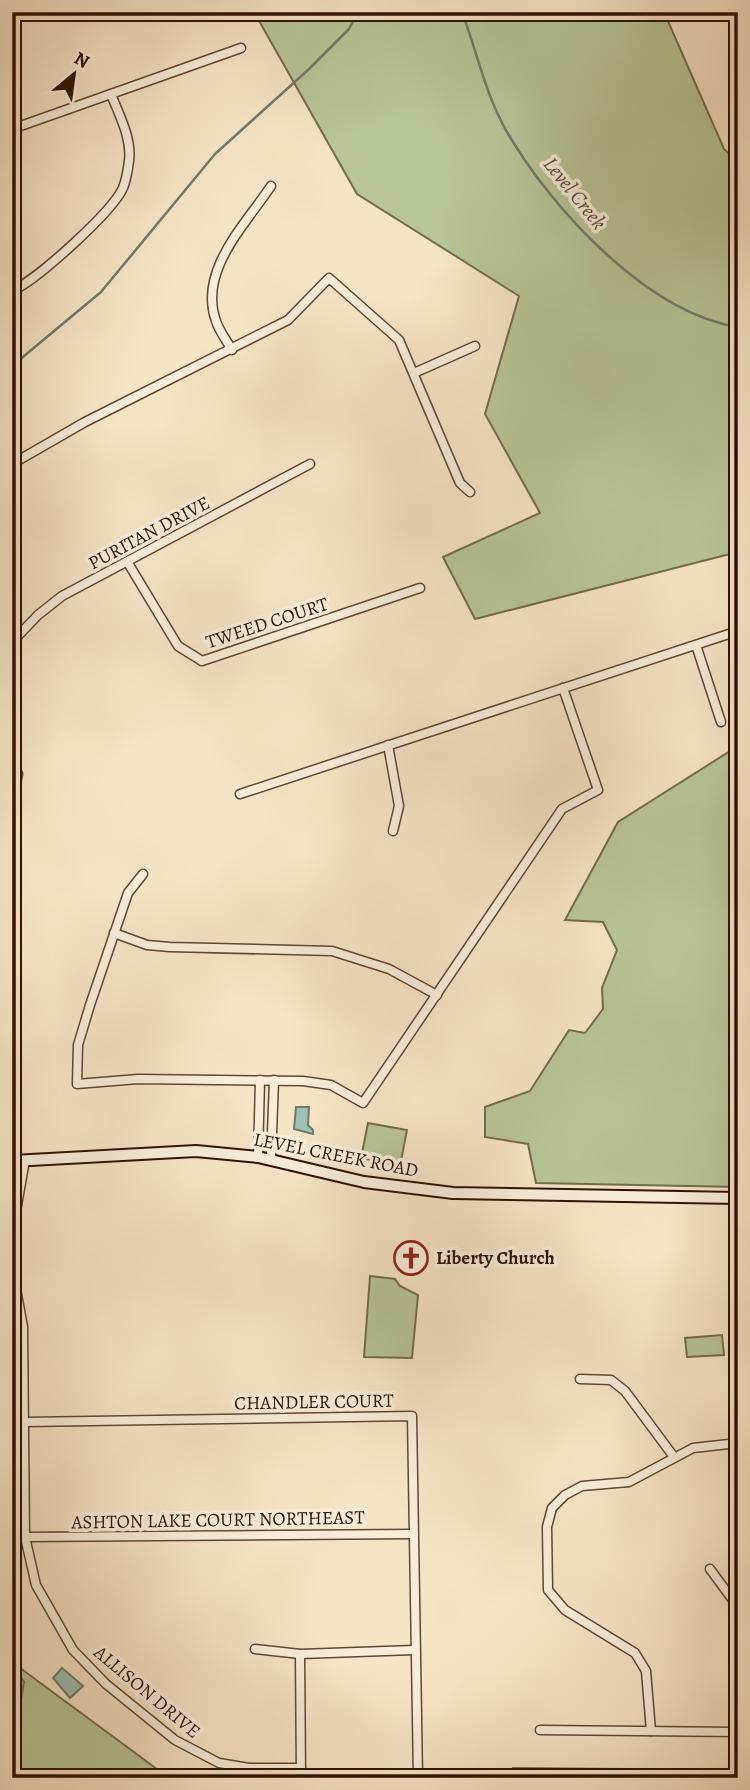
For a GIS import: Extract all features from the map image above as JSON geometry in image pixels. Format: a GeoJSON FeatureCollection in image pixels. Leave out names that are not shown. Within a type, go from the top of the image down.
{"type":"FeatureCollection","features":[{"type":"Feature","properties":{"kind":"street"},"geometry":{"type":"LineString","coordinates":[[12,129],[241,48]]}},
{"type":"Feature","properties":{"kind":"street"},"geometry":{"type":"LineString","coordinates":[[12,291],[37,277],[110,206],[123,188],[130,160],[129,141],[111,94]]}},
{"type":"Feature","properties":{"kind":"street"},"geometry":{"type":"LineString","coordinates":[[232,349],[216,324],[212,306],[214,277],[231,244],[271,186]]}},
{"type":"Feature","properties":{"kind":"street"},"geometry":{"type":"LineString","coordinates":[[12,464],[85,422],[288,320],[329,278],[393,332],[414,373],[460,482],[470,492]]}},
{"type":"Feature","properties":{"kind":"street"},"geometry":{"type":"LineString","coordinates":[[414,373],[474,346]]}},
{"type":"Feature","properties":{"kind":"street","name":"PURITAN DRIVE"},"geometry":{"type":"LineString","coordinates":[[12,642],[37,615],[62,596],[310,464]]}},
{"type":"Feature","properties":{"kind":"street","name":"TWEED COURT"},"geometry":{"type":"LineString","coordinates":[[128,563],[178,646],[202,661],[420,588]]}},
{"type":"Feature","properties":{"kind":"street"},"geometry":{"type":"LineString","coordinates":[[240,794],[738,631]]}},
{"type":"Feature","properties":{"kind":"street"},"geometry":{"type":"LineString","coordinates":[[696,645],[721,722]]}},
{"type":"Feature","properties":{"kind":"street"},"geometry":{"type":"LineString","coordinates":[[143,874],[128,893],[78,1045],[77,1084],[138,1079],[274,1080],[331,1085],[363,1104],[562,809],[598,790],[563,688]]}},
{"type":"Feature","properties":{"kind":"street"},"geometry":{"type":"LineString","coordinates":[[388,745],[399,806],[393,831]]}},
{"type":"Feature","properties":{"kind":"street"},"geometry":{"type":"LineString","coordinates":[[12,766],[18,774],[12,801]]}},
{"type":"Feature","properties":{"kind":"street"},"geometry":{"type":"LineString","coordinates":[[114,933],[159,946],[332,951],[366,959],[437,995]]}},
{"type":"Feature","properties":{"kind":"street"},"geometry":{"type":"LineString","coordinates":[[258,1157],[260,1080]]}},
{"type":"Feature","properties":{"kind":"street"},"geometry":{"type":"LineString","coordinates":[[271,1160],[274,1080]]}},
{"type":"Feature","properties":{"kind":"street","name":"LEVEL CREEK ROAD"},"geometry":{"type":"LineString","coordinates":[[12,1161],[196,1151],[258,1157],[364,1182],[453,1193],[738,1198]]}},
{"type":"Feature","properties":{"kind":"street"},"geometry":{"type":"LineString","coordinates":[[12,1234],[25,1160]]}},
{"type":"Feature","properties":{"kind":"street","name":"ALLISON DRIVE"},"geometry":{"type":"LineString","coordinates":[[12,1267],[23,1327],[24,1538],[36,1586],[73,1650],[106,1684],[175,1740],[219,1763],[301,1773]]}},
{"type":"Feature","properties":{"kind":"street"},"geometry":{"type":"LineString","coordinates":[[580,1379],[611,1380],[625,1391],[674,1457]]}},
{"type":"Feature","properties":{"kind":"street","name":"CHANDLER COURT"},"geometry":{"type":"LineString","coordinates":[[24,1422],[412,1416],[418,1778]]}},
{"type":"Feature","properties":{"kind":"street"},"geometry":{"type":"LineString","coordinates":[[651,1731],[646,1671],[635,1653],[565,1610],[548,1590],[547,1527],[552,1508],[565,1495],[582,1486],[629,1482],[674,1457],[709,1444],[738,1443]]}},
{"type":"Feature","properties":{"kind":"street","name":"ASHTON LAKE COURT NORTHEAST"},"geometry":{"type":"LineString","coordinates":[[24,1538],[412,1534]]}},
{"type":"Feature","properties":{"kind":"street"},"geometry":{"type":"LineString","coordinates":[[710,1569],[738,1607]]}},
{"type":"Feature","properties":{"kind":"street"},"geometry":{"type":"LineString","coordinates":[[256,1650],[300,1654],[414,1650]]}},
{"type":"Feature","properties":{"kind":"street"},"geometry":{"type":"LineString","coordinates":[[300,1654],[301,1773]]}},
{"type":"Feature","properties":{"kind":"street"},"geometry":{"type":"LineString","coordinates":[[540,1730],[738,1732]]}},
{"type":"Feature","properties":{"kind":"green space"},"geometry":{"type":"Polygon","coordinates":[[[254,12],[664,12],[724,149],[738,162],[738,552],[475,619],[443,557],[540,513],[485,414],[519,296],[357,194],[254,12]]]}},
{"type":"Feature","properties":{"kind":"green space"},"geometry":{"type":"Polygon","coordinates":[[[738,746],[738,1187],[536,1183],[528,1144],[485,1137],[485,1107],[530,1091],[569,1030],[585,1033],[603,1009],[602,988],[617,950],[603,922],[565,920],[618,822],[738,746]]]}},
{"type":"Feature","properties":{"kind":"green space"},"geometry":{"type":"Polygon","coordinates":[[[368,1123],[407,1130],[400,1166],[361,1158],[368,1123]]]}},
{"type":"Feature","properties":{"kind":"green space"},"geometry":{"type":"Polygon","coordinates":[[[370,1276],[395,1279],[400,1286],[418,1295],[412,1358],[364,1357],[370,1276]]]}},
{"type":"Feature","properties":{"kind":"green space"},"geometry":{"type":"Polygon","coordinates":[[[722,1335],[724,1355],[687,1357],[685,1338],[722,1335]]]}},
{"type":"Feature","properties":{"kind":"green space"},"geometry":{"type":"Polygon","coordinates":[[[12,1662],[169,1778],[12,1778],[12,1662]]]}},
{"type":"Feature","properties":{"kind":"green space"},"geometry":{"type":"Polygon","coordinates":[[[513,1768],[738,1770],[738,1778],[513,1778],[513,1768]]]}},
{"type":"Feature","properties":{"kind":"water"},"geometry":{"type":"Polygon","coordinates":[[[296,1107],[309,1107],[308,1125],[313,1134],[294,1129],[296,1107]]]}},
{"type":"Feature","properties":{"kind":"water"},"geometry":{"type":"Polygon","coordinates":[[[12,1638],[18,1649],[16,1669],[24,1682],[21,1700],[12,1711],[12,1638]]]}},
{"type":"Feature","properties":{"kind":"water"},"geometry":{"type":"Polygon","coordinates":[[[62,1668],[83,1686],[70,1698],[53,1678],[62,1668]]]}},
{"type":"Feature","properties":{"kind":"waterway"},"geometry":{"type":"LineString","coordinates":[[12,366],[101,292],[215,154],[308,70],[349,29],[358,12]]}},
{"type":"Feature","properties":{"kind":"waterway","name":"Level Creek"},"geometry":{"type":"LineString","coordinates":[[462,12],[499,118],[526,162],[575,223],[605,253],[670,301],[704,318],[738,327]]}},
{"type":"Feature","properties":{"kind":"place","name":"Liberty Church"},"geometry":{"type":"Point","coordinates":[411,1258]}}]}
